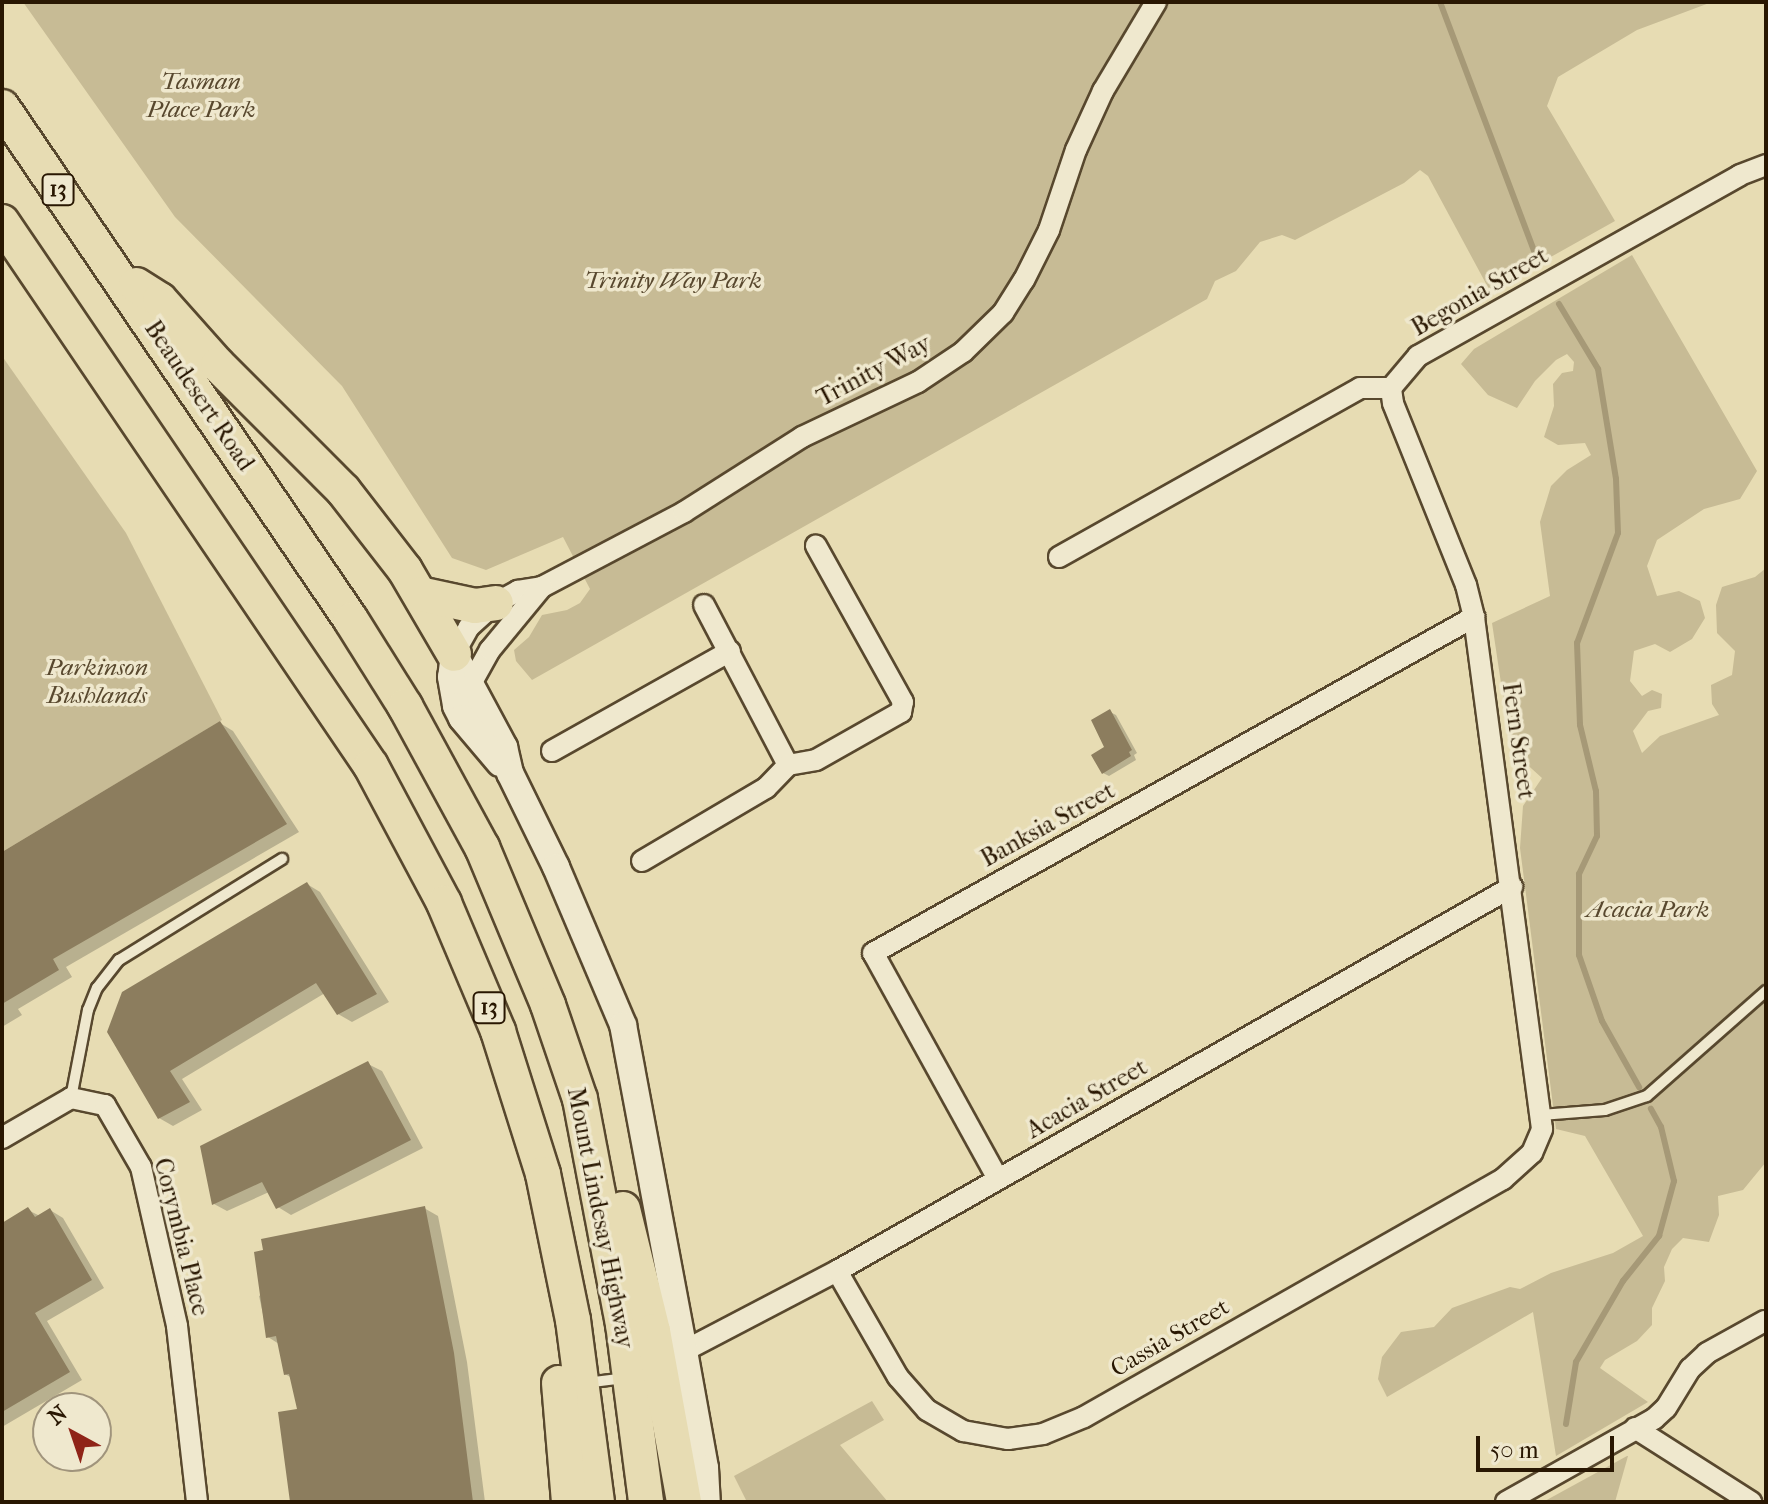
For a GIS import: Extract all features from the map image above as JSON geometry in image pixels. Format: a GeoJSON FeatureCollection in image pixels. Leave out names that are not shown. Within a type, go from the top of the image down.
{"type":"FeatureCollection","features":[{"type":"Feature","properties":{"kind":"highway","name":"Beaudesert Road"},"geometry":{"type":"LineString","coordinates":[[2,107],[393,686]]}},
{"type":"Feature","properties":{"kind":"highway","name":"Mount Lindesay Highway"},"geometry":{"type":"LineString","coordinates":[[2,222],[341,720],[413,840],[498,1031],[543,1174],[573,1320],[597,1502]]}},
{"type":"Feature","properties":{"kind":"highway"},"geometry":{"type":"LineString","coordinates":[[115,272],[160,300],[218,365],[360,510],[420,594],[454,654]]}},
{"type":"Feature","properties":{"kind":"highway"},"geometry":{"type":"LineString","coordinates":[[420,594],[475,606],[496,603]]}},
{"type":"Feature","properties":{"kind":"highway","name":"Mount Lindesay Highway"},"geometry":{"type":"LineString","coordinates":[[393,686],[448,781],[488,860],[548,1005],[580,1099],[611,1252],[646,1502]]}},
{"type":"Feature","properties":{"kind":"highway"},"geometry":{"type":"LineString","coordinates":[[580,1099],[599,1131],[628,1223],[655,1344],[684,1502]]}},
{"type":"Feature","properties":{"kind":"highway"},"geometry":{"type":"LineString","coordinates":[[569,1502],[558,1371],[573,1320]]}},
{"type":"Feature","properties":{"kind":"street","name":"Trinity Way"},"geometry":{"type":"LineString","coordinates":[[454,654],[469,627],[496,603],[518,591],[542,587],[684,512],[802,437],[918,382],[963,352],[1003,313],[1024,280],[1049,230],[1076,150],[1103,91],[1156,2]]}},
{"type":"Feature","properties":{"kind":"street","name":"Begonia Street"},"geometry":{"type":"LineString","coordinates":[[1391,388],[1418,356],[1726,183],[1766,165]]}},
{"type":"Feature","properties":{"kind":"street"},"geometry":{"type":"LineString","coordinates":[[1059,557],[1360,388],[1391,388]]}},
{"type":"Feature","properties":{"kind":"street","name":"Fern Street"},"geometry":{"type":"LineString","coordinates":[[1391,388],[1393,403],[1466,585],[1474,617],[1541,1115]]}},
{"type":"Feature","properties":{"kind":"street"},"geometry":{"type":"LineString","coordinates":[[642,861],[766,788],[788,765],[816,760],[901,712],[903,702],[816,546]]}},
{"type":"Feature","properties":{"kind":"street","name":"Trinity Way"},"geometry":{"type":"LineString","coordinates":[[471,684],[490,650],[542,587]]}},
{"type":"Feature","properties":{"kind":"street"},"geometry":{"type":"LineString","coordinates":[[704,605],[788,765]]}},
{"type":"Feature","properties":{"kind":"street","name":"Banksia Street"},"geometry":{"type":"LineString","coordinates":[[998,1179],[873,953],[1474,617]]}},
{"type":"Feature","properties":{"kind":"street"},"geometry":{"type":"LineString","coordinates":[[552,751],[730,651]]}},
{"type":"Feature","properties":{"kind":"street"},"geometry":{"type":"LineString","coordinates":[[454,654],[504,747],[510,773],[556,867],[623,1025],[705,1468],[707,1502]]}},
{"type":"Feature","properties":{"kind":"street"},"geometry":{"type":"LineString","coordinates":[[454,654],[452,691],[462,718],[510,773]]}},
{"type":"Feature","properties":{"kind":"street","name":"Acacia Street"},"geometry":{"type":"LineString","coordinates":[[684,1351],[837,1271],[1512,887]]}},
{"type":"Feature","properties":{"kind":"street"},"geometry":{"type":"LineString","coordinates":[[2,1138],[71,1098]]}},
{"type":"Feature","properties":{"kind":"street","name":"Corymbia Place"},"geometry":{"type":"LineString","coordinates":[[71,1098],[105,1105],[141,1167],[177,1326],[197,1502]]}},
{"type":"Feature","properties":{"kind":"street","name":"Cassia Street"},"geometry":{"type":"LineString","coordinates":[[837,1271],[898,1377],[927,1410],[963,1431],[1008,1439],[1043,1434],[1084,1417],[1503,1179],[1532,1153],[1542,1129],[1541,1115]]}},
{"type":"Feature","properties":{"kind":"street"},"geometry":{"type":"LineString","coordinates":[[1506,1502],[1666,1408],[1690,1369],[1707,1353],[1765,1321]]}},
{"type":"Feature","properties":{"kind":"street"},"geometry":{"type":"LineString","coordinates":[[1635,1428],[1751,1502]]}},
{"type":"Feature","properties":{"kind":"street"},"geometry":{"type":"LineString","coordinates":[[705,1468],[724,1502]]}},
{"type":"Feature","properties":{"kind":"lane"},"geometry":{"type":"LineString","coordinates":[[71,1098],[88,1010],[97,988],[119,960],[282,859]]}},
{"type":"Feature","properties":{"kind":"lane"},"geometry":{"type":"LineString","coordinates":[[1541,1115],[1605,1110],[1647,1096],[1666,1082],[1693,1052],[1766,991]]}},
{"type":"Feature","properties":{"kind":"lane"},"geometry":{"type":"LineString","coordinates":[[582,1383],[630,1378]]}},
{"type":"Feature","properties":{"kind":"green space","name":"Trinity Way Park"},"geometry":{"type":"Polygon","coordinates":[[[23,2],[1712,2],[1637,30],[1558,77],[1547,106],[1615,221],[1490,291],[1428,176],[1420,170],[1404,183],[1295,240],[1282,235],[1260,242],[1236,271],[1215,281],[1207,299],[532,680],[516,661],[514,650],[529,637],[542,615],[567,610],[580,603],[590,589],[563,537],[486,570],[452,558],[342,386],[175,217],[23,2]]]}},
{"type":"Feature","properties":{"kind":"green space","name":"Acacia Park"},"geometry":{"type":"Polygon","coordinates":[[[1632,255],[1757,471],[1740,499],[1704,509],[1657,540],[1647,566],[1657,596],[1679,591],[1700,601],[1705,618],[1692,639],[1670,652],[1655,644],[1634,651],[1630,681],[1642,696],[1652,690],[1662,694],[1661,708],[1648,711],[1633,731],[1642,753],[1660,736],[1719,715],[1712,704],[1711,685],[1732,675],[1735,651],[1717,633],[1716,605],[1722,587],[1755,577],[1766,568],[1766,1162],[1743,1190],[1718,1196],[1719,1215],[1709,1242],[1683,1238],[1672,1249],[1664,1267],[1665,1281],[1652,1308],[1652,1325],[1637,1341],[1605,1360],[1600,1368],[1648,1402],[1556,1456],[1533,1312],[1387,1397],[1378,1379],[1382,1357],[1401,1332],[1434,1327],[1452,1308],[1510,1287],[1520,1289],[1551,1273],[1613,1253],[1643,1236],[1585,1136],[1556,1129],[1520,848],[1523,806],[1542,778],[1511,750],[1492,623],[1550,596],[1540,522],[1551,486],[1567,470],[1591,455],[1585,443],[1558,445],[1544,437],[1554,406],[1553,384],[1562,373],[1573,371],[1574,362],[1567,354],[1556,360],[1535,381],[1517,408],[1488,395],[1461,364],[1474,349],[1632,255]]]}},
{"type":"Feature","properties":{"kind":"green space","name":"Parkinson Bushlands"},"geometry":{"type":"Polygon","coordinates":[[[2,356],[126,533],[222,720],[2,852],[2,356]]]}},
{"type":"Feature","properties":{"kind":"green space"},"geometry":{"type":"Polygon","coordinates":[[[872,1401],[884,1420],[840,1445],[888,1502],[747,1502],[734,1476],[872,1401]]]}},
{"type":"Feature","properties":{"kind":"green space"},"geometry":{"type":"Polygon","coordinates":[[[1627,1456],[1615,1502],[1543,1502],[1627,1456]]]}},
{"type":"Feature","properties":{"kind":"building"},"geometry":{"type":"Polygon","coordinates":[[[1110,709],[1132,750],[1129,752],[1131,756],[1102,774],[1091,755],[1104,747],[1091,720],[1110,709]]]}},
{"type":"Feature","properties":{"kind":"building"},"geometry":{"type":"Polygon","coordinates":[[[220,721],[287,824],[53,959],[59,970],[2,1004],[2,852],[220,721]]]}},
{"type":"Feature","properties":{"kind":"building"},"geometry":{"type":"Polygon","coordinates":[[[307,882],[377,994],[337,1015],[316,983],[170,1071],[190,1102],[158,1119],[107,1032],[122,992],[307,882]]]}},
{"type":"Feature","properties":{"kind":"building"},"geometry":{"type":"Polygon","coordinates":[[[368,1061],[411,1140],[276,1209],[262,1182],[212,1205],[200,1146],[368,1061]]]}},
{"type":"Feature","properties":{"kind":"building"},"geometry":{"type":"Polygon","coordinates":[[[425,1206],[454,1353],[473,1502],[290,1502],[278,1412],[297,1409],[289,1374],[284,1375],[276,1336],[266,1338],[254,1252],[263,1250],[261,1239],[425,1206]]]}},
{"type":"Feature","properties":{"kind":"building"},"geometry":{"type":"Polygon","coordinates":[[[28,1207],[35,1217],[50,1208],[92,1280],[35,1313],[70,1372],[2,1412],[2,1223],[28,1207]]]}},
{"type":"Feature","properties":{"kind":"waterway"},"geometry":{"type":"LineString","coordinates":[[1440,2],[1538,262]]}},
{"type":"Feature","properties":{"kind":"waterway"},"geometry":{"type":"LineString","coordinates":[[1559,304],[1598,369],[1616,479],[1618,533],[1577,643],[1580,725],[1596,791],[1597,836],[1579,874],[1579,955],[1602,1021],[1639,1087]]}},
{"type":"Feature","properties":{"kind":"waterway"},"geometry":{"type":"LineString","coordinates":[[1566,1424],[1576,1362],[1623,1281],[1659,1236],[1674,1181],[1661,1127],[1651,1109]]}},
{"type":"Feature","properties":{"kind":"park label","name":"Tasman Place Park"},"geometry":{"type":"Point","coordinates":[201,96]}}]}
